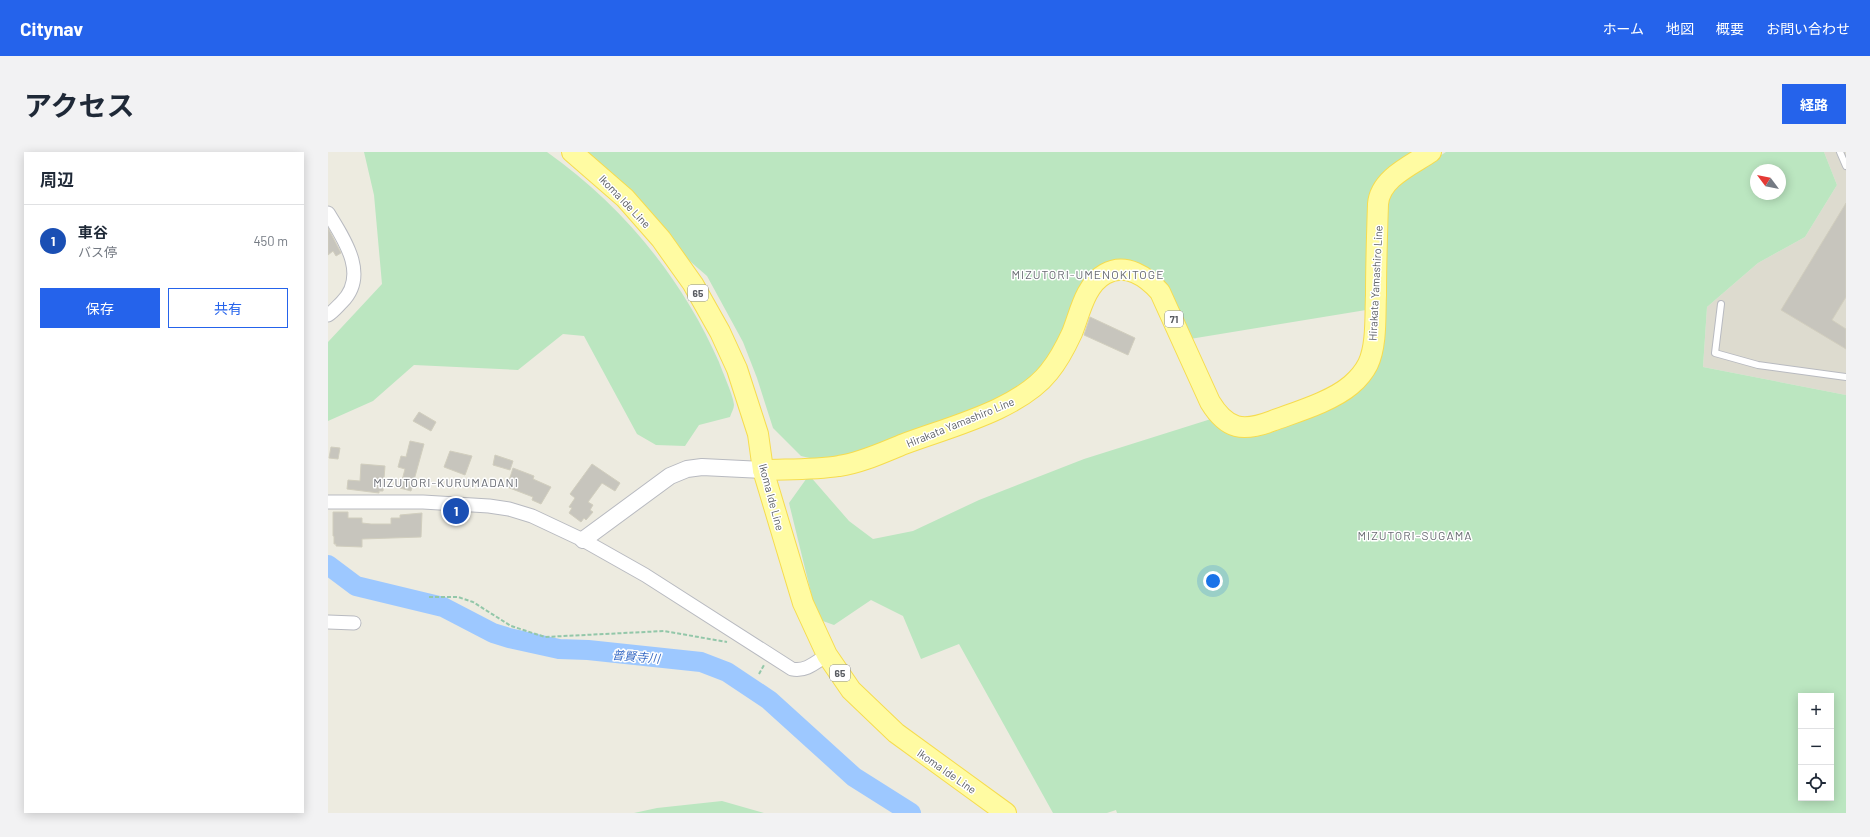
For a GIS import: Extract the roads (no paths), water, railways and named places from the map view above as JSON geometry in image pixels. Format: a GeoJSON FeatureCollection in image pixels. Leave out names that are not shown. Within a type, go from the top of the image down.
{"type":"FeatureCollection","features":[{"type":"Feature","properties":{"kind":"main road","name":"Ikoma Ide Line"},"geometry":{"type":"LineString","coordinates":[[572,152],[609,183],[643,218],[677,261],[703,302],[729,350],[743,384],[758,434],[763,470],[803,603],[827,655],[851,690],[896,733],[1006,813]]}},
{"type":"Feature","properties":{"kind":"main road","name":"Hirakata Yamashiro Line"},"geometry":{"type":"LineString","coordinates":[[763,470],[840,466],[985,414],[1016,400],[1034,388],[1049,372],[1071,335],[1090,290],[1101,276],[1113,270],[1133,272],[1147,279],[1160,292],[1210,402],[1222,418],[1232,424],[1244,428],[1255,428],[1297,412],[1337,394],[1357,379],[1368,362],[1375,331],[1378,204],[1380,191],[1388,182],[1431,152]]}},
{"type":"Feature","properties":{"kind":"street"},"geometry":{"type":"LineString","coordinates":[[328,213],[345,240],[352,260],[355,279],[349,295],[328,315]]}},
{"type":"Feature","properties":{"kind":"street"},"geometry":{"type":"LineString","coordinates":[[583,540],[665,480],[682,472],[702,467],[763,470]]}},
{"type":"Feature","properties":{"kind":"street"},"geometry":{"type":"LineString","coordinates":[[328,502],[423,502],[510,509],[532,516],[583,540],[645,575],[787,666],[797,670],[808,668],[827,655]]}},
{"type":"Feature","properties":{"kind":"street"},"geometry":{"type":"LineString","coordinates":[[328,622],[354,623]]}},
{"type":"Feature","properties":{"kind":"lane"},"geometry":{"type":"LineString","coordinates":[[1840,152],[1846,166]]}},
{"type":"Feature","properties":{"kind":"lane"},"geometry":{"type":"LineString","coordinates":[[1721,304],[1715,354],[1758,365],[1846,377]]}},
{"type":"Feature","properties":{"kind":"waterway","name":"普賢寺川"},"geometry":{"type":"LineString","coordinates":[[328,565],[356,586],[443,607],[493,633],[509,638],[559,649],[588,650],[701,662],[727,672],[769,700],[854,777],[911,813]]}},
{"type":"Feature","properties":{"kind":"place","name":"車谷"},"geometry":{"type":"Point","coordinates":[456,511]}},
{"type":"Feature","properties":{"kind":"district","name":"MIZUTORI-UMENOKITOGE"},"geometry":{"type":"Point","coordinates":[1088,274]}},
{"type":"Feature","properties":{"kind":"district","name":"MIZUTORI-KURUMADANI"},"geometry":{"type":"Point","coordinates":[446,482]}},
{"type":"Feature","properties":{"kind":"district","name":"MIZUTORI-SUGAMA"},"geometry":{"type":"Point","coordinates":[1415,535]}}]}
